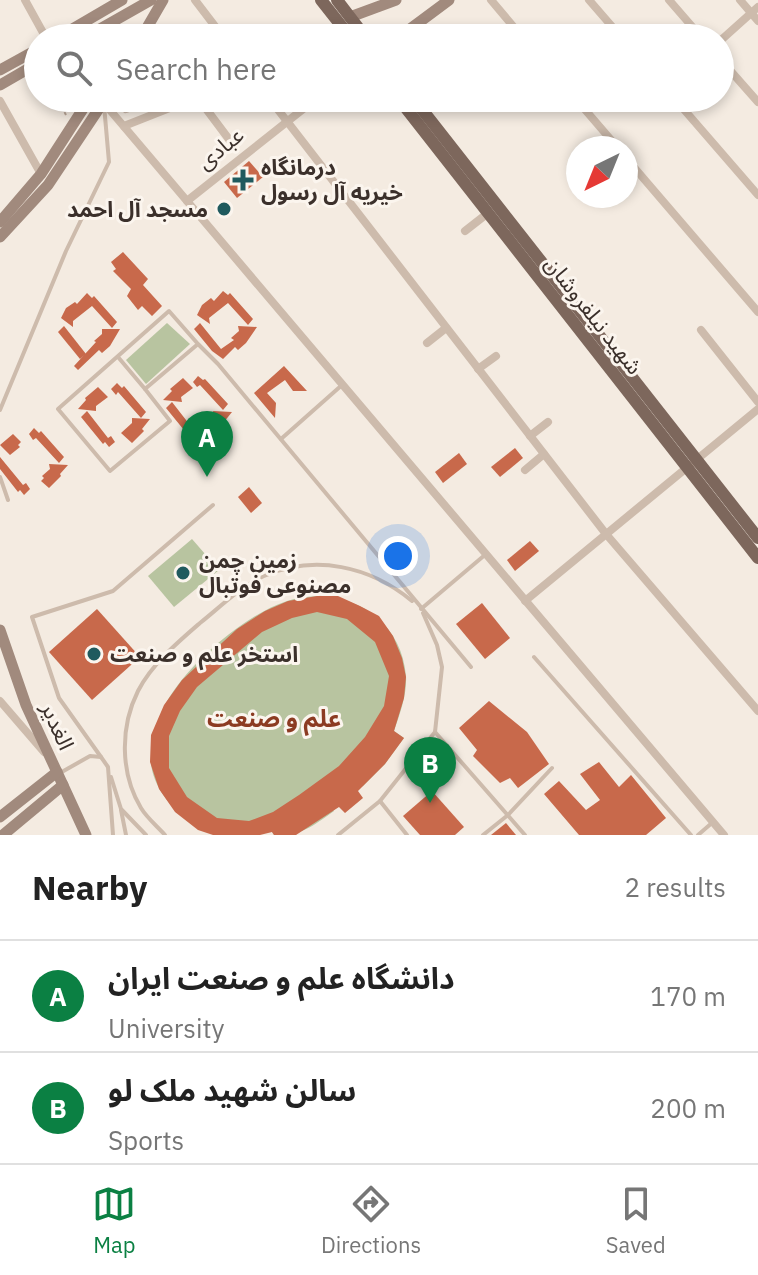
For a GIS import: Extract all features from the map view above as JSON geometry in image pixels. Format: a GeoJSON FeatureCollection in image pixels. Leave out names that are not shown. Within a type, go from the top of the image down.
{"type":"FeatureCollection","features":[{"type":"Feature","properties":{"kind":"main road"},"geometry":{"type":"LineString","coordinates":[[109,24],[151,0]]}},
{"type":"Feature","properties":{"kind":"main road"},"geometry":{"type":"LineString","coordinates":[[152,24],[163,0]]}},
{"type":"Feature","properties":{"kind":"main road"},"geometry":{"type":"LineString","coordinates":[[321,0],[348,24]]}},
{"type":"Feature","properties":{"kind":"main road"},"geometry":{"type":"LineString","coordinates":[[337,0],[346,22]]}},
{"type":"Feature","properties":{"kind":"main road"},"geometry":{"type":"LineString","coordinates":[[346,22],[396,0]]}},
{"type":"Feature","properties":{"kind":"main road"},"geometry":{"type":"LineString","coordinates":[[417,24],[449,0]]}},
{"type":"Feature","properties":{"kind":"main road"},"geometry":{"type":"LineString","coordinates":[[80,24],[117,1]]}},
{"type":"Feature","properties":{"kind":"main road"},"geometry":{"type":"LineString","coordinates":[[0,70],[24,57]]}},
{"type":"Feature","properties":{"kind":"main road"},"geometry":{"type":"LineString","coordinates":[[0,85],[24,71]]}},
{"type":"Feature","properties":{"kind":"main road"},"geometry":{"type":"LineString","coordinates":[[0,222],[41,174],[82,112]]}},
{"type":"Feature","properties":{"kind":"main road"},"geometry":{"type":"LineString","coordinates":[[0,237],[48,185],[97,112]]}},
{"type":"Feature","properties":{"kind":"main road","name":"شهید نیلفروشان"},"geometry":{"type":"LineString","coordinates":[[409,112],[692,463],[758,538]]}},
{"type":"Feature","properties":{"kind":"main road","name":"شهید نیلفروشان"},"geometry":{"type":"LineString","coordinates":[[424,112],[692,463],[758,558]]}},
{"type":"Feature","properties":{"kind":"main road"},"geometry":{"type":"LineString","coordinates":[[41,174],[48,185]]}},
{"type":"Feature","properties":{"kind":"main road","name":"الغدیر"},"geometry":{"type":"LineString","coordinates":[[0,630],[26,705],[86,835]]}},
{"type":"Feature","properties":{"kind":"main road"},"geometry":{"type":"LineString","coordinates":[[0,817],[59,777]]}},
{"type":"Feature","properties":{"kind":"main road"},"geometry":{"type":"LineString","coordinates":[[3,835],[59,777]]}},
{"type":"Feature","properties":{"kind":"street"},"geometry":{"type":"LineString","coordinates":[[25,0],[38,24]]}},
{"type":"Feature","properties":{"kind":"street"},"geometry":{"type":"LineString","coordinates":[[195,0],[213,24]]}},
{"type":"Feature","properties":{"kind":"street"},"geometry":{"type":"LineString","coordinates":[[491,0],[511,24]]}},
{"type":"Feature","properties":{"kind":"street"},"geometry":{"type":"LineString","coordinates":[[589,0],[610,24]]}},
{"type":"Feature","properties":{"kind":"street"},"geometry":{"type":"LineString","coordinates":[[669,0],[690,24]]}},
{"type":"Feature","properties":{"kind":"street"},"geometry":{"type":"LineString","coordinates":[[740,0],[755,10],[758,21]]}},
{"type":"Feature","properties":{"kind":"street"},"geometry":{"type":"LineString","coordinates":[[734,29],[755,10]]}},
{"type":"Feature","properties":{"kind":"street"},"geometry":{"type":"LineString","coordinates":[[734,75],[758,102]]}},
{"type":"Feature","properties":{"kind":"street"},"geometry":{"type":"LineString","coordinates":[[0,101],[41,174]]}},
{"type":"Feature","properties":{"kind":"street"},"geometry":{"type":"LineString","coordinates":[[114,112],[724,835]]}},
{"type":"Feature","properties":{"kind":"street"},"geometry":{"type":"LineString","coordinates":[[124,126],[160,112]]}},
{"type":"Feature","properties":{"kind":"street"},"geometry":{"type":"LineString","coordinates":[[208,112],[231,142]]}},
{"type":"Feature","properties":{"kind":"street"},"geometry":{"type":"LineString","coordinates":[[280,112],[606,534],[758,711]]}},
{"type":"Feature","properties":{"kind":"street","name":"عبادی"},"geometry":{"type":"LineString","coordinates":[[187,201],[299,112]]}},
{"type":"Feature","properties":{"kind":"street"},"geometry":{"type":"LineString","coordinates":[[587,112],[608,136]]}},
{"type":"Feature","properties":{"kind":"street"},"geometry":{"type":"LineString","coordinates":[[686,112],[757,193]]}},
{"type":"Feature","properties":{"kind":"street"},"geometry":{"type":"LineString","coordinates":[[638,172],[757,310]]}},
{"type":"Feature","properties":{"kind":"street"},"geometry":{"type":"LineString","coordinates":[[465,231],[488,213]]}},
{"type":"Feature","properties":{"kind":"street"},"geometry":{"type":"LineString","coordinates":[[427,343],[446,328]]}},
{"type":"Feature","properties":{"kind":"street"},"geometry":{"type":"LineString","coordinates":[[701,330],[758,402]]}},
{"type":"Feature","properties":{"kind":"street"},"geometry":{"type":"LineString","coordinates":[[478,369],[496,356]]}},
{"type":"Feature","properties":{"kind":"street"},"geometry":{"type":"LineString","coordinates":[[525,601],[758,409]]}},
{"type":"Feature","properties":{"kind":"street"},"geometry":{"type":"LineString","coordinates":[[530,436],[548,422]]}},
{"type":"Feature","properties":{"kind":"street"},"geometry":{"type":"LineString","coordinates":[[525,470],[544,454]]}},
{"type":"Feature","properties":{"kind":"street"},"geometry":{"type":"LineString","coordinates":[[0,701],[49,758]]}},
{"type":"Feature","properties":{"kind":"lane"},"geometry":{"type":"LineString","coordinates":[[0,410],[66,251],[109,162],[106,112]]}},
{"type":"Feature","properties":{"kind":"lane"},"geometry":{"type":"LineString","coordinates":[[118,357],[170,421],[110,471],[58,409],[169,311],[218,364],[471,667]]}},
{"type":"Feature","properties":{"kind":"lane"},"geometry":{"type":"LineString","coordinates":[[145,389],[198,344]]}},
{"type":"Feature","properties":{"kind":"lane"},"geometry":{"type":"LineString","coordinates":[[281,439],[343,385]]}},
{"type":"Feature","properties":{"kind":"lane"},"geometry":{"type":"LineString","coordinates":[[0,477],[8,500]]}},
{"type":"Feature","properties":{"kind":"lane"},"geometry":{"type":"LineString","coordinates":[[126,835],[108,767],[59,698],[32,617],[113,591],[213,505]]}},
{"type":"Feature","properties":{"kind":"lane"},"geometry":{"type":"LineString","coordinates":[[421,609],[486,554]]}},
{"type":"Feature","properties":{"kind":"lane"},"geometry":{"type":"LineString","coordinates":[[165,835],[141,809],[126,773],[127,726],[138,691],[158,663],[187,635],[262,576],[327,564],[356,569],[393,585],[421,609],[437,645],[442,667],[435,732],[380,801],[338,835]]}},
{"type":"Feature","properties":{"kind":"lane"},"geometry":{"type":"LineString","coordinates":[[534,657],[691,835]]}},
{"type":"Feature","properties":{"kind":"lane"},"geometry":{"type":"LineString","coordinates":[[435,732],[525,835]]}},
{"type":"Feature","properties":{"kind":"lane"},"geometry":{"type":"LineString","coordinates":[[59,777],[90,756],[101,757]]}},
{"type":"Feature","properties":{"kind":"lane"},"geometry":{"type":"LineString","coordinates":[[108,767],[113,835]]}},
{"type":"Feature","properties":{"kind":"lane"},"geometry":{"type":"LineString","coordinates":[[483,835],[508,815],[552,768]]}},
{"type":"Feature","properties":{"kind":"lane"},"geometry":{"type":"LineString","coordinates":[[380,801],[407,835]]}},
{"type":"Feature","properties":{"kind":"lane"},"geometry":{"type":"LineString","coordinates":[[121,809],[146,835]]}},
{"type":"Feature","properties":{"kind":"lane"},"geometry":{"type":"LineString","coordinates":[[698,835],[713,822]]}},
{"type":"Feature","properties":{"kind":"path"},"geometry":{"type":"LineString","coordinates":[[65,112],[73,127]]}},
{"type":"Feature","properties":{"kind":"green space"},"geometry":{"type":"Polygon","coordinates":[[[167,323],[190,344],[146,384],[126,360],[167,323]]]}},
{"type":"Feature","properties":{"kind":"green space","name":"زمین چمن مصنوعی فوتبال"},"geometry":{"type":"Polygon","coordinates":[[[192,539],[219,570],[174,607],[148,576],[192,539]]]}},
{"type":"Feature","properties":{"kind":"green space"},"geometry":{"type":"Polygon","coordinates":[[[317,596],[350,602],[365,609],[378,618],[397,643],[406,683],[394,731],[404,738],[385,764],[363,786],[327,802],[334,811],[306,829],[274,835],[272,832],[225,832],[198,825],[175,809],[159,789],[152,771],[151,755],[164,706],[188,673],[236,629],[287,601],[317,596]]]}},
{"type":"Feature","properties":{"kind":"building","name":"درمانگاه خیریه آل رسول"},"geometry":{"type":"Polygon","coordinates":[[[249,161],[263,177],[237,198],[224,182],[249,161]]]}},
{"type":"Feature","properties":{"kind":"building"},"geometry":{"type":"Polygon","coordinates":[[[123,252],[148,279],[143,285],[162,306],[152,316],[142,306],[138,310],[127,296],[131,289],[113,271],[116,269],[111,262],[123,252]]]}},
{"type":"Feature","properties":{"kind":"building"},"geometry":{"type":"Polygon","coordinates":[[[223,291],[228,295],[230,293],[253,319],[248,325],[228,303],[209,318],[210,324],[197,315],[202,305],[211,298],[214,301],[223,291]]]}},
{"type":"Feature","properties":{"kind":"building"},"geometry":{"type":"Polygon","coordinates":[[[87,293],[92,298],[94,296],[117,322],[112,328],[92,306],[73,321],[73,327],[61,318],[66,308],[75,302],[77,304],[87,293]]]}},
{"type":"Feature","properties":{"kind":"building"},"geometry":{"type":"Polygon","coordinates":[[[200,323],[221,349],[234,340],[231,338],[239,331],[238,326],[257,327],[246,343],[238,350],[235,347],[223,359],[194,329],[200,323]]]}},
{"type":"Feature","properties":{"kind":"building"},"geometry":{"type":"Polygon","coordinates":[[[64,326],[86,354],[80,359],[58,332],[64,326]]]}},
{"type":"Feature","properties":{"kind":"building"},"geometry":{"type":"Polygon","coordinates":[[[102,329],[120,329],[110,346],[102,353],[99,350],[78,370],[74,366],[96,342],[102,329]]]}},
{"type":"Feature","properties":{"kind":"building"},"geometry":{"type":"Polygon","coordinates":[[[284,366],[307,391],[293,391],[285,380],[267,393],[276,403],[275,418],[254,393],[284,366]]]}},
{"type":"Feature","properties":{"kind":"building"},"geometry":{"type":"Polygon","coordinates":[[[198,376],[205,379],[228,404],[223,410],[200,385],[197,387],[193,382],[198,376]]]}},
{"type":"Feature","properties":{"kind":"building"},"geometry":{"type":"Polygon","coordinates":[[[183,378],[193,388],[181,397],[182,402],[163,400],[172,391],[170,389],[183,378]]]}},
{"type":"Feature","properties":{"kind":"building"},"geometry":{"type":"Polygon","coordinates":[[[117,383],[122,388],[124,386],[146,412],[141,418],[118,392],[116,395],[111,389],[117,383]]]}},
{"type":"Feature","properties":{"kind":"building"},"geometry":{"type":"Polygon","coordinates":[[[98,387],[108,397],[96,406],[96,411],[78,409],[85,398],[98,387]]]}},
{"type":"Feature","properties":{"kind":"building"},"geometry":{"type":"Polygon","coordinates":[[[172,402],[193,429],[196,427],[201,433],[195,438],[188,435],[166,408],[172,402]]]}},
{"type":"Feature","properties":{"kind":"building"},"geometry":{"type":"Polygon","coordinates":[[[87,411],[108,438],[111,436],[115,442],[109,447],[81,417],[87,411]]]}},
{"type":"Feature","properties":{"kind":"building"},"geometry":{"type":"Polygon","coordinates":[[[213,411],[232,412],[213,435],[202,426],[214,416],[213,411]]]}},
{"type":"Feature","properties":{"kind":"building"},"geometry":{"type":"Polygon","coordinates":[[[132,418],[150,419],[132,443],[121,433],[132,423],[132,418]]]}},
{"type":"Feature","properties":{"kind":"building"},"geometry":{"type":"Polygon","coordinates":[[[34,428],[39,433],[41,431],[64,457],[59,463],[36,438],[33,440],[29,434],[34,428]]]}},
{"type":"Feature","properties":{"kind":"building"},"geometry":{"type":"Polygon","coordinates":[[[13,434],[21,442],[20,447],[10,455],[0,445],[13,434]]]}},
{"type":"Feature","properties":{"kind":"building"},"geometry":{"type":"Polygon","coordinates":[[[515,448],[523,458],[500,477],[491,467],[515,448]]]}},
{"type":"Feature","properties":{"kind":"building"},"geometry":{"type":"Polygon","coordinates":[[[459,453],[467,464],[443,483],[435,472],[459,453]]]}},
{"type":"Feature","properties":{"kind":"building"},"geometry":{"type":"Polygon","coordinates":[[[0,457],[30,489],[24,495],[0,469],[0,457]]]}},
{"type":"Feature","properties":{"kind":"building"},"geometry":{"type":"Polygon","coordinates":[[[49,464],[68,465],[49,488],[41,481],[50,469],[49,464]]]}},
{"type":"Feature","properties":{"kind":"building"},"geometry":{"type":"Polygon","coordinates":[[[249,487],[262,503],[251,513],[238,497],[249,487]]]}},
{"type":"Feature","properties":{"kind":"building"},"geometry":{"type":"Polygon","coordinates":[[[530,541],[539,551],[515,571],[507,560],[530,541]]]}},
{"type":"Feature","properties":{"kind":"building"},"geometry":{"type":"Polygon","coordinates":[[[338,596],[379,616],[393,636],[406,677],[404,698],[394,731],[404,738],[385,764],[358,791],[363,798],[345,813],[339,807],[296,835],[274,835],[272,832],[213,835],[198,830],[175,812],[159,789],[150,762],[151,735],[164,705],[182,680],[237,629],[288,601],[338,596]],[[317,612],[292,618],[262,632],[197,687],[180,711],[169,736],[169,768],[187,797],[217,818],[249,821],[273,812],[339,766],[365,737],[384,706],[389,676],[375,642],[347,619],[317,612]]]}},
{"type":"Feature","properties":{"kind":"building"},"geometry":{"type":"Polygon","coordinates":[[[482,603],[510,638],[485,659],[456,624],[482,603]]]}},
{"type":"Feature","properties":{"kind":"building","name":"استخر علم و صنعت"},"geometry":{"type":"Polygon","coordinates":[[[97,609],[140,657],[92,700],[49,652],[97,609]]]}},
{"type":"Feature","properties":{"kind":"building"},"geometry":{"type":"Polygon","coordinates":[[[489,701],[527,732],[549,764],[518,788],[510,778],[500,783],[473,756],[477,750],[459,728],[489,701]]]}},
{"type":"Feature","properties":{"kind":"building"},"geometry":{"type":"Polygon","coordinates":[[[599,762],[619,787],[631,775],[666,818],[646,835],[579,835],[544,794],[559,781],[586,810],[600,800],[580,774],[599,762]]]}},
{"type":"Feature","properties":{"kind":"building"},"geometry":{"type":"Polygon","coordinates":[[[432,791],[464,827],[455,835],[420,835],[403,816],[432,791]]]}},
{"type":"Feature","properties":{"kind":"building"},"geometry":{"type":"Polygon","coordinates":[[[506,823],[516,835],[491,835],[506,823]]]}},
{"type":"Feature","properties":{"kind":"place","name":"درمانگاه خیریه آل رسول"},"geometry":{"type":"Point","coordinates":[243,180]}},
{"type":"Feature","properties":{"kind":"place","name":"مسجد آل احمد"},"geometry":{"type":"Point","coordinates":[224,209]}},
{"type":"Feature","properties":{"kind":"place","name":"دانشگاه علم و صنعت ایران"},"geometry":{"type":"Point","coordinates":[207,477]}},
{"type":"Feature","properties":{"kind":"place","name":"زمین چمن مصنوعی فوتبال"},"geometry":{"type":"Point","coordinates":[183,573]}},
{"type":"Feature","properties":{"kind":"place","name":"استخر علم و صنعت"},"geometry":{"type":"Point","coordinates":[94,654]}},
{"type":"Feature","properties":{"kind":"place","name":"سالن شهید ملک لو"},"geometry":{"type":"Point","coordinates":[430,803]}},
{"type":"Feature","properties":{"kind":"district","name":"علم و صنعت"},"geometry":{"type":"Point","coordinates":[274,719]}}]}
